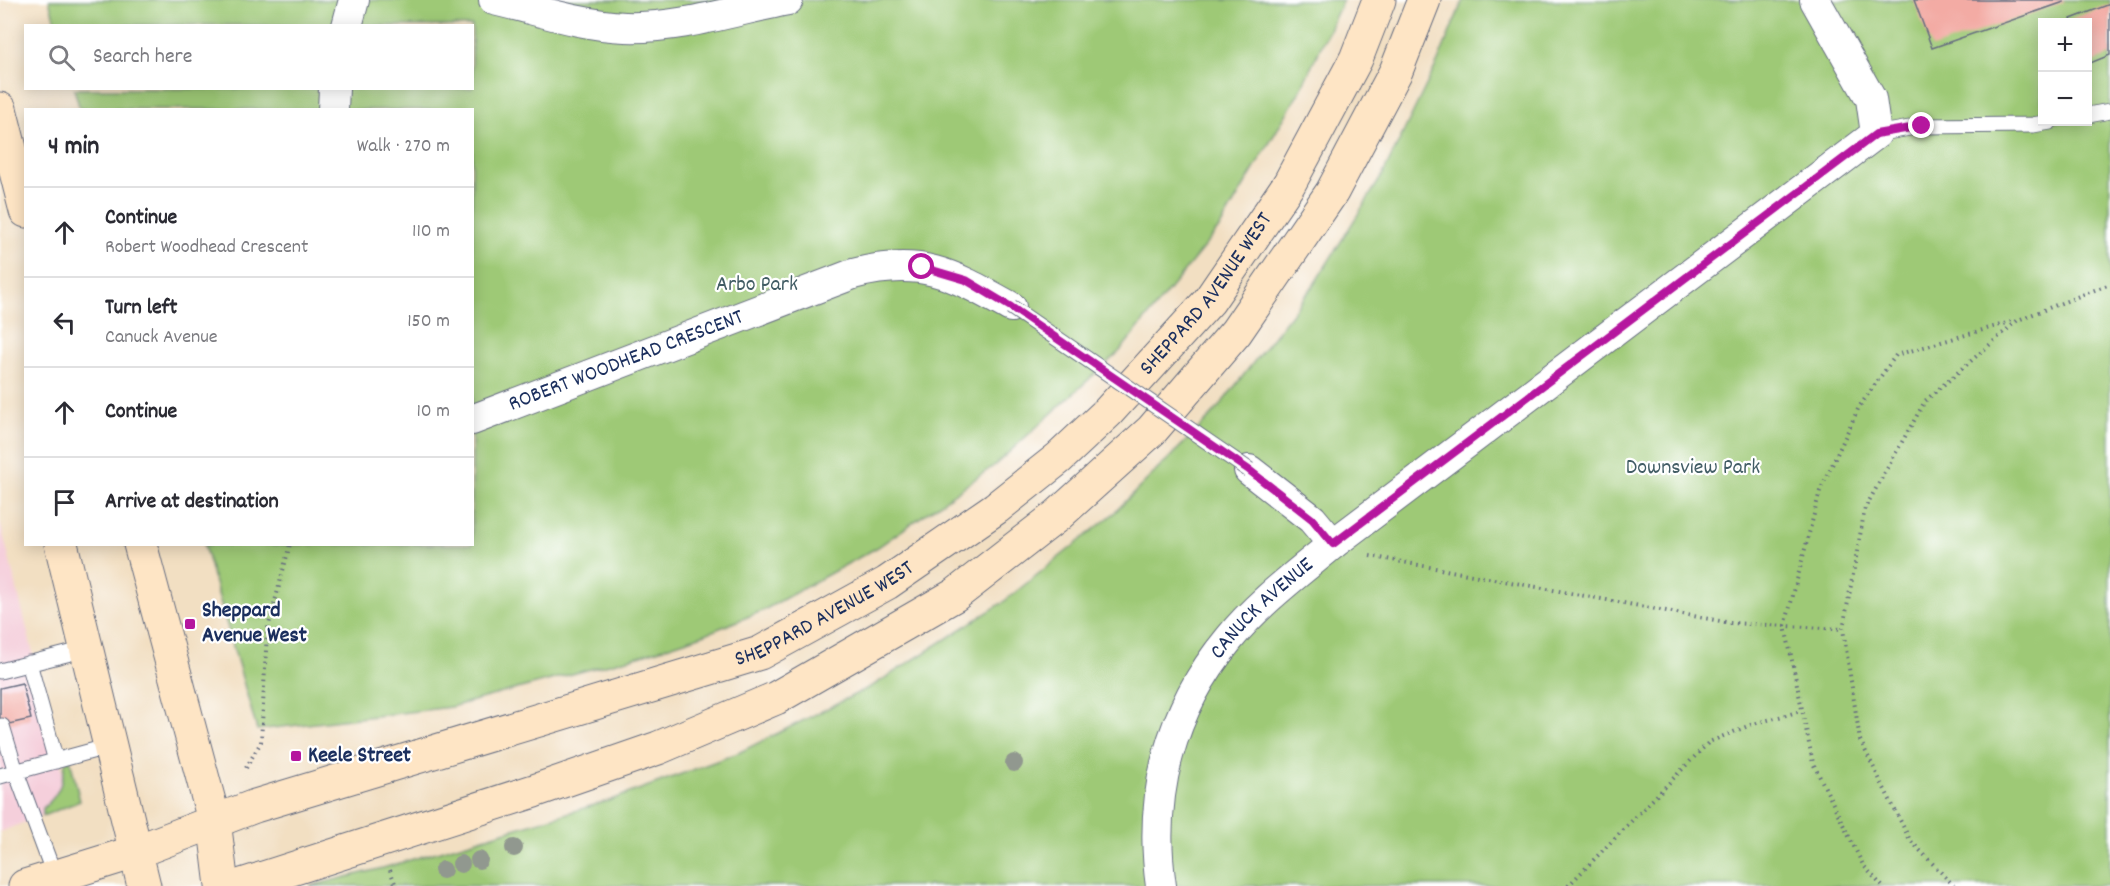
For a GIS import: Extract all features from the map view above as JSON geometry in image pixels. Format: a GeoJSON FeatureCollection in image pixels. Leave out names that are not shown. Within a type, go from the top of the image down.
{"type":"FeatureCollection","features":[{"type":"Feature","properties":{"kind":"main road","name":"SHEPPARD AVENUE WEST"},"geometry":{"type":"LineString","coordinates":[[40,881],[135,852],[213,820],[760,653],[887,584],[996,508],[1059,458],[1108,412],[1209,301],[1289,184],[1356,58],[1379,0]]}},
{"type":"Feature","properties":{"kind":"main road","name":"SHEPPARD AVENUE WEST"},"geometry":{"type":"LineString","coordinates":[[239,886],[534,791],[658,748],[776,698],[955,595],[1058,515],[1152,430],[1236,332],[1332,192],[1396,71],[1424,0]]}},
{"type":"Feature","properties":{"kind":"main road"},"geometry":{"type":"LineString","coordinates":[[0,110],[15,194]]}},
{"type":"Feature","properties":{"kind":"main road"},"geometry":{"type":"LineString","coordinates":[[61,546],[144,886]]}},
{"type":"Feature","properties":{"kind":"main road"},"geometry":{"type":"LineString","coordinates":[[141,546],[213,820],[222,886]]}},
{"type":"Feature","properties":{"kind":"street"},"geometry":{"type":"LineString","coordinates":[[348,24],[354,0]]}},
{"type":"Feature","properties":{"kind":"street"},"geometry":{"type":"LineString","coordinates":[[494,0],[593,24],[626,27],[659,26],[788,0]]}},
{"type":"Feature","properties":{"kind":"street"},"geometry":{"type":"LineString","coordinates":[[1815,0],[1871,99],[1876,134]]}},
{"type":"Feature","properties":{"kind":"street"},"geometry":{"type":"LineString","coordinates":[[333,108],[334,90]]}},
{"type":"Feature","properties":{"kind":"street","name":"CANUCK AVENUE"},"geometry":{"type":"LineString","coordinates":[[1161,886],[1157,858],[1158,804],[1172,738],[1194,689],[1229,639],[1271,596],[1333,544],[1876,134]]}},
{"type":"Feature","properties":{"kind":"street","name":"ROBERT WOODHEAD CRESCENT"},"geometry":{"type":"LineString","coordinates":[[474,419],[853,274],[874,269],[900,266],[942,273],[966,280],[1011,307]]}},
{"type":"Feature","properties":{"kind":"street","name":"ROBERT WOODHEAD CRESCENT"},"geometry":{"type":"LineString","coordinates":[[1249,470],[1312,519],[1333,544]]}},
{"type":"Feature","properties":{"kind":"lane"},"geometry":{"type":"LineString","coordinates":[[2092,114],[2110,111]]}},
{"type":"Feature","properties":{"kind":"lane"},"geometry":{"type":"LineString","coordinates":[[1876,134],[1922,126],[2038,124]]}},
{"type":"Feature","properties":{"kind":"lane","name":"ROBERT WOODHEAD CRESCENT"},"geometry":{"type":"LineString","coordinates":[[1011,307],[1249,470]]}},
{"type":"Feature","properties":{"kind":"lane"},"geometry":{"type":"LineString","coordinates":[[0,671],[86,649]]}},
{"type":"Feature","properties":{"kind":"lane"},"geometry":{"type":"LineString","coordinates":[[29,663],[56,761]]}},
{"type":"Feature","properties":{"kind":"lane"},"geometry":{"type":"LineString","coordinates":[[2,726],[16,772],[40,881]]}},
{"type":"Feature","properties":{"kind":"lane"},"geometry":{"type":"LineString","coordinates":[[0,776],[110,746]]}},
{"type":"Feature","properties":{"kind":"path"},"geometry":{"type":"LineString","coordinates":[[1882,886],[1863,865],[1813,763],[1785,626],[1820,491],[1858,407],[1896,355],[2018,320],[2110,284]]}},
{"type":"Feature","properties":{"kind":"path"},"geometry":{"type":"LineString","coordinates":[[1954,886],[1910,840],[1860,740],[1843,630],[1864,508],[1925,401],[2018,320]]}},
{"type":"Feature","properties":{"kind":"path"},"geometry":{"type":"LineString","coordinates":[[1333,544],[1365,555],[1731,623],[1843,630]]}},
{"type":"Feature","properties":{"kind":"path"},"geometry":{"type":"LineString","coordinates":[[246,768],[261,742],[267,632],[289,546]]}},
{"type":"Feature","properties":{"kind":"path"},"geometry":{"type":"LineString","coordinates":[[1568,886],[1708,742],[1753,724],[1801,711]]}},
{"type":"Feature","properties":{"kind":"path"},"geometry":{"type":"LineString","coordinates":[[393,879],[396,886]]}},
{"type":"Feature","properties":{"kind":"shaded area"},"geometry":{"type":"Polygon","coordinates":[[[0,522],[71,804],[0,832],[0,522]]]}},
{"type":"Feature","properties":{"kind":"green space","name":"Arbo Park"},"geometry":{"type":"Polygon","coordinates":[[[49,0],[1343,0],[1300,91],[1220,227],[1120,351],[995,465],[878,547],[762,611],[703,635],[642,655],[451,707],[257,730],[204,546],[474,546],[474,108],[80,108],[74,90],[474,90],[474,24],[56,24],[49,0]]]}},
{"type":"Feature","properties":{"kind":"green space","name":"Downsview Park"},"geometry":{"type":"Polygon","coordinates":[[[1463,0],[2110,0],[2110,886],[310,886],[383,868],[608,801],[738,753],[874,685],[1002,603],[1113,514],[1214,413],[1313,286],[1382,176],[1438,61],[1463,0]]]}},
{"type":"Feature","properties":{"kind":"green space"},"geometry":{"type":"Polygon","coordinates":[[[70,759],[80,801],[43,816],[43,808],[56,794],[63,777],[65,763],[70,759]]]}},
{"type":"Feature","properties":{"kind":"building"},"geometry":{"type":"Polygon","coordinates":[[[1914,0],[2063,0],[2064,2],[1932,48],[1914,0]]]}},
{"type":"Feature","properties":{"kind":"building"},"geometry":{"type":"Polygon","coordinates":[[[2110,4],[2110,55],[2092,62],[2092,18],[2074,18],[2110,4]]]}},
{"type":"Feature","properties":{"kind":"building"},"geometry":{"type":"Polygon","coordinates":[[[22,683],[31,719],[0,726],[0,688],[22,683]]]}},
{"type":"Feature","properties":{"kind":"place","name":"Sheppard Avenue West"},"geometry":{"type":"Point","coordinates":[190,624]}},
{"type":"Feature","properties":{"kind":"place","name":"Keele Street"},"geometry":{"type":"Point","coordinates":[296,756]}},
{"type":"Feature","properties":{"kind":"route"},"geometry":{"type":"LineString","coordinates":[[922,267],[966,280],[1011,307],[1249,470],[1312,519],[1333,544],[1876,134],[1922,126]]}}]}
